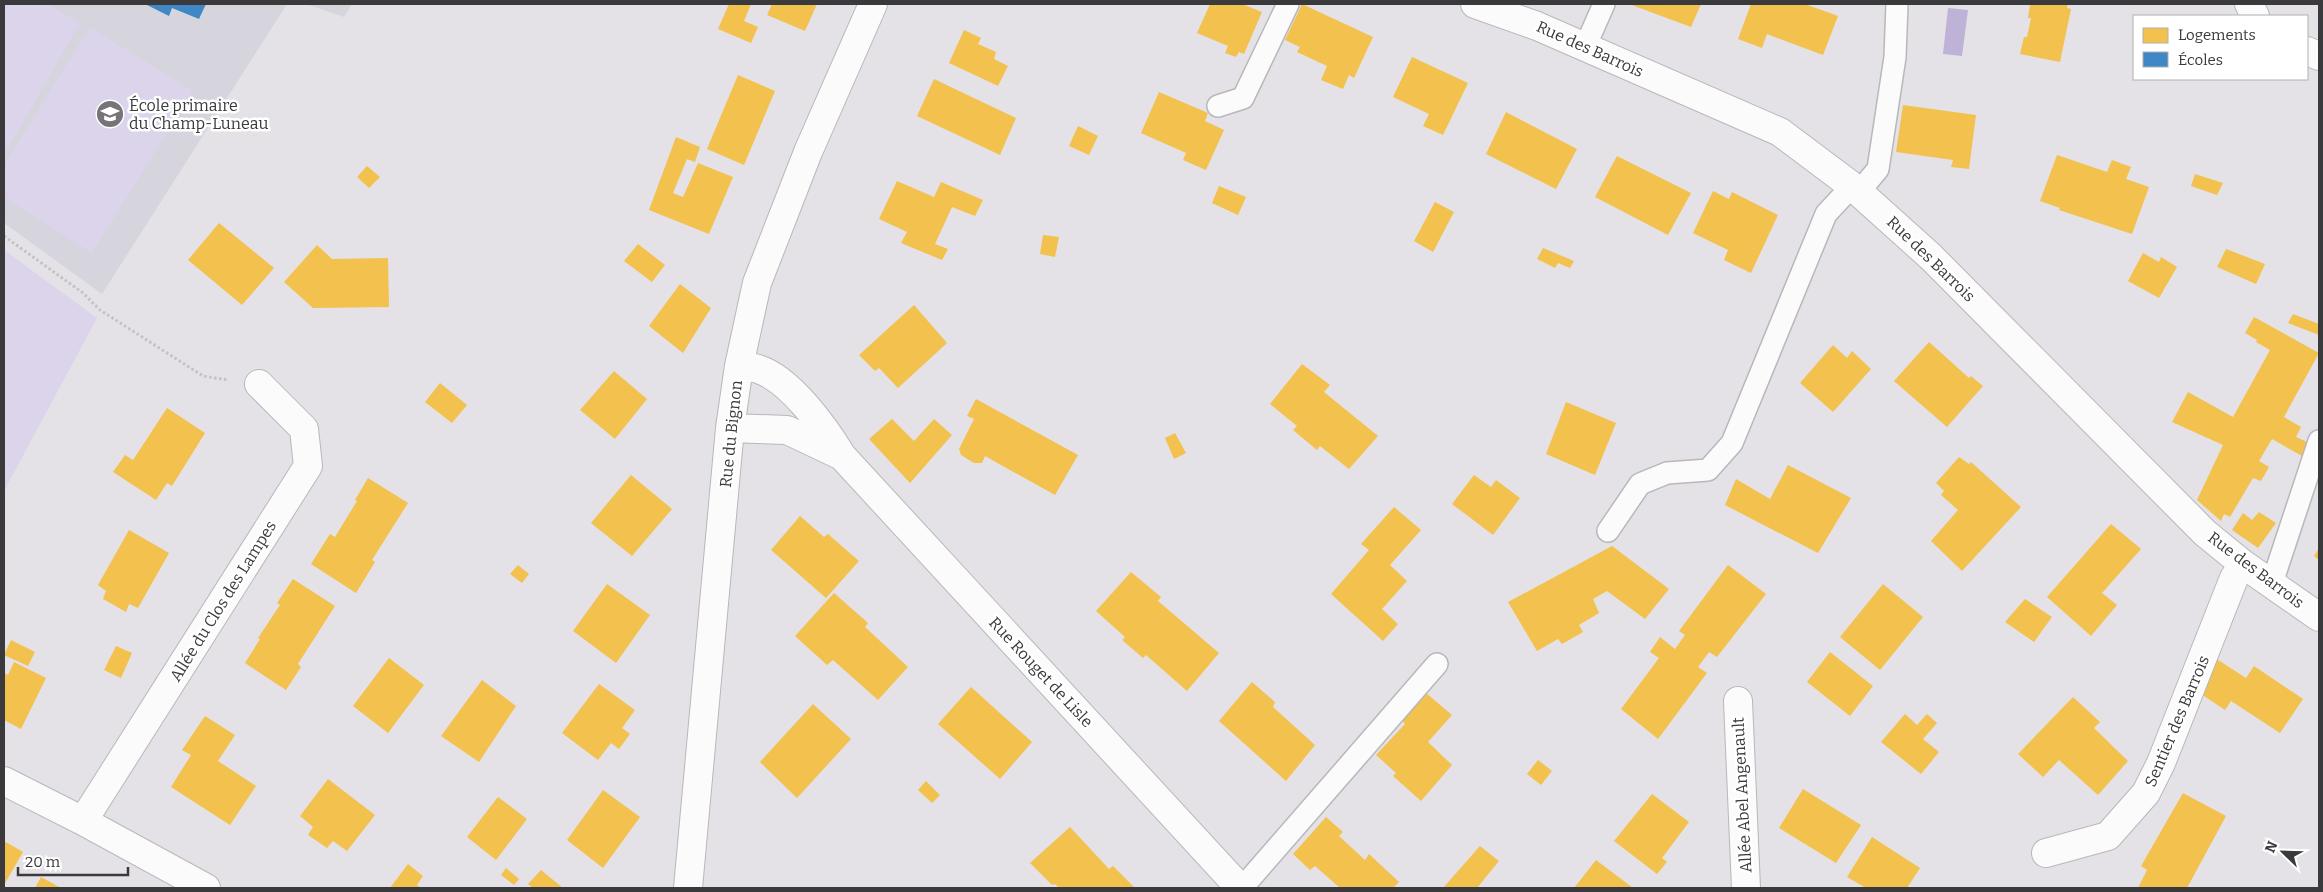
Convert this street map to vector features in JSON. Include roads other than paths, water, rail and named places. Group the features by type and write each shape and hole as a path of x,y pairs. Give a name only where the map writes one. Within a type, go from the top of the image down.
{"street":[{"name":"Rue du Bignon","path":"688,888 730,428 738,366 749,311 772,242 873,4"},
{"name":"Rue des Barrois","path":"1475,4 1542,15 1585,47 1780,132 1855,189 1931,257 2205,533 2243,564 2319,617"},
{"name":"Rue Rouget de Lisle","path":"738,366 758,369 776,378 823,425 842,456 1241,888"},
{"name":"Allée du Clos des Lampes","path":"83,821 308,466 304,429 259,384"},
{"name":"Rue Rouget de Lisle","path":"730,428 788,430 842,456"},
{"name":"Sentier des Barrois","path":"2046,853 2108,836 2146,793 2161,763 2234,578 2243,564"},
{"name":"Allée Abel Angenault","path":"1738,701 1746,888"},
{"path":"4,781 83,821 206,888"}],"lane":[{"path":"1218,106 1243,98 1288,4"},
{"path":"1585,47 1604,4"},
{"path":"1608,531 1640,484 1667,473 1708,470 1732,443 1826,214 1878,169 1896,57 1897,4"},
{"path":"2272,583 2319,441"},
{"path":"1241,888 1437,664"}],"place":[{"name":"École primaire du Champ-Luneau","path":"110,114"}]}
